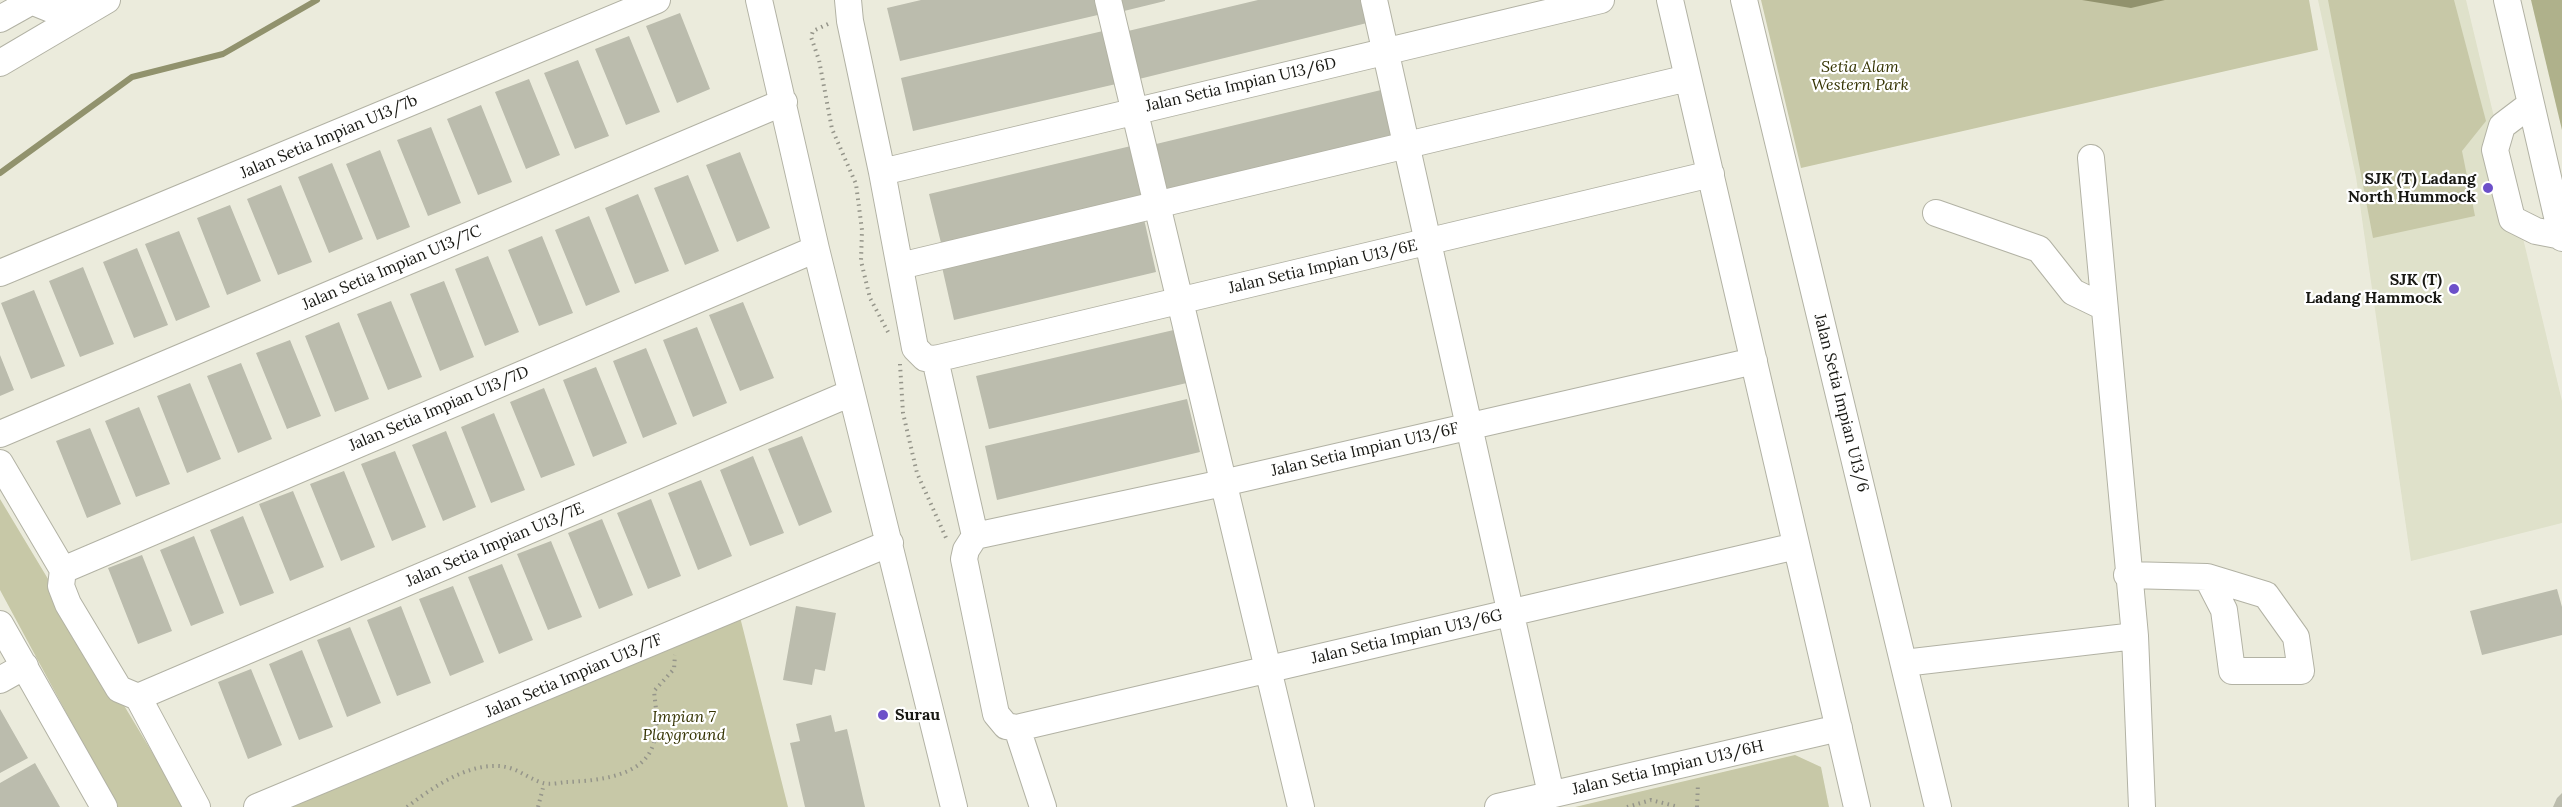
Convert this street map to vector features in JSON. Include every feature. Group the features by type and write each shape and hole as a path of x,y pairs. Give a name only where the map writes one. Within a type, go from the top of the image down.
{"street":[{"path":"0,17 27,0 58,12 85,0"},
{"path":"0,63 107,0"},
{"name":"Jalan Setia Impian U13/7b","path":"0,273 657,0"},
{"path":"759,0 816,249 954,807"},
{"path":"1108,0 1301,807"},
{"path":"1374,0 1551,794"},
{"name":"Jalan Setia Impian U13/6D","path":"882,172 1601,0"},
{"path":"1670,0 1857,807"},
{"name":"Jalan Setia Impian U13/6","path":"1744,0 1938,807"},
{"path":"2507,0 2562,237 2536,231 2512,219 2495,150 2502,126 2531,104"},
{"path":"849,11 915,348 925,358 935,359 975,536 966,550 964,559 973,614 996,714 1006,726 1017,728 1043,807"},
{"path":"900,266 1688,78"},
{"name":"Jalan Setia Impian U13/7C","path":"0,435 784,102"},
{"path":"2091,158 2127,574 2135,636 2142,807"},
{"name":"Jalan Setia Impian U13/6E","path":"935,359 1711,174"},
{"path":"1936,213 2039,249 2073,292 2104,307"},
{"name":"Jalan Setia Impian U13/7D","path":"63,570 816,249"},
{"name":"Jalan Setia Impian U13/6F","path":"975,536 1224,483 1754,360"},
{"name":"Jalan Setia Impian U13/7E","path":"138,698 851,393"},
{"path":"0,463 63,570 61,586 68,604 119,689 138,698 197,807"},
{"name":"Jalan Setia Impian U13/7F","path":"257,807 890,543"},
{"name":"Jalan Setia Impian U13/6G","path":"1017,728 1796,546"},
{"path":"2127,574 2207,577"},
{"path":"0,624 104,807"},
{"path":"1904,663 2135,636"},
{"path":"0,680 25,666"},
{"name":"Jalan Setia Impian U13/6H","path":"1498,807 1839,728"}],"path":[{"path":"849,11 824,24 813,32 811,37 819,60 832,129 856,184 862,230 861,261 870,298 891,337"},
{"path":"900,359 903,413 917,472 950,547"},
{"path":"407,807 428,791 469,770 497,766 520,770 544,784 600,780 634,767 651,752 657,731 654,691 674,669 677,642 674,634"},
{"path":"538,807 544,784"},
{"path":"1627,807 1651,800 1679,807"}],"shaded area":[{"path":"2082,0 2165,0 2131,8"},
{"name":"SJK (T) Ladang Hammock","path":"2318,0 2466,0 2562,401 2562,523 2411,561 2356,177"},
{"path":"2531,0 2562,0 2562,130"}],"green space":[{"name":"Setia Alam Western Park","path":"1761,0 2309,0 2318,50 1801,168"},
{"path":"2328,0 2454,0 2486,121 2462,151 2475,216 2373,238"},
{"path":"0,499 185,807 117,807 0,590"},
{"name":"Impian 7 Playground","path":"740,617 788,807 282,807"},
{"path":"1795,755 1821,767 1829,807 1575,807"}],"building":[{"path":"921,0 1099,0 1102,14 900,61 887,8"},
{"path":"1121,0 1165,0 1165,1 1124,11"},
{"path":"1258,0 1362,0 1367,23 1139,79 1128,31"},
{"path":"680,13 710,89 677,103 646,26"},
{"path":"1103,31 1116,84 913,131 901,78"},
{"path":"629,36 660,112 626,125 595,49"},
{"path":"578,60 609,136 575,149 544,73"},
{"path":"529,79 560,155 526,169 495,92"},
{"path":"1381,90 1392,137 1164,193 1152,145"},
{"path":"481,105 512,182 478,195 447,119"},
{"path":"431,127 461,203 428,216 397,140"},
{"path":"1131,146 1144,200 942,247 929,194"},
{"path":"380,150 410,227 377,240 346,164"},
{"path":"740,152 770,228 737,242 706,165"},
{"path":"332,163 363,239 329,253 298,177"},
{"path":"688,175 719,251 685,265 654,188"},
{"path":"281,185 312,262 278,275 247,199"},
{"path":"638,194 669,271 635,284 605,208"},
{"path":"230,205 261,281 227,295 197,218"},
{"path":"589,216 620,292 586,306 555,230"},
{"path":"1144,219 1156,272 954,320 942,267"},
{"path":"179,231 210,307 176,321 145,244"},
{"path":"542,236 573,313 539,326 508,250"},
{"path":"137,248 168,325 134,338 103,262"},
{"path":"488,256 519,332 485,346 455,269"},
{"path":"83,267 114,344 80,357 49,281"},
{"path":"444,281 474,357 440,371 410,294"},
{"path":"34,290 65,366 31,379 1,303"},
{"path":"391,301 422,377 388,390 357,314"},
{"path":"743,302 774,378 740,391 709,315"},
{"path":"339,322 369,399 335,412 305,336"},
{"path":"697,327 727,403 693,417 663,340"},
{"path":"1178,329 1191,382 989,429 976,376"},
{"path":"290,340 321,416 287,429 256,353"},
{"path":"646,348 677,424 643,438 613,361"},
{"path":"0,355 14,390 0,396"},
{"path":"241,363 272,439 238,453 207,376"},
{"path":"596,367 627,443 593,457 563,380"},
{"path":"190,383 221,459 187,473 157,396"},
{"path":"544,388 575,465 541,478 510,402"},
{"path":"1187,399 1200,452 997,500 985,446"},
{"path":"139,407 170,484 136,497 105,421"},
{"path":"494,413 525,490 491,503 461,427"},
{"path":"90,428 121,504 87,518 56,441"},
{"path":"446,431 476,507 443,521 412,445"},
{"path":"802,436 832,512 799,526 768,449"},
{"path":"395,451 426,527 392,541 361,464"},
{"path":"753,456 784,533 750,546 720,470"},
{"path":"344,471 375,547 341,561 310,484"},
{"path":"701,480 732,556 698,570 668,493"},
{"path":"293,491 324,567 290,581 259,504"},
{"path":"651,499 681,576 648,589 617,513"},
{"path":"243,516 274,593 240,606 210,530"},
{"path":"602,519 633,595 599,609 568,533"},
{"path":"194,536 224,613 191,626 160,550"},
{"path":"551,541 582,617 548,630 517,554"},
{"path":"142,555 172,631 138,644 108,568"},
{"path":"502,564 533,640 499,654 468,577"},
{"path":"453,586 484,662 450,676 419,599"},
{"path":"2557,589 2562,607 2562,635 2482,655 2470,611"},
{"path":"401,606 431,683 397,696 367,620"},
{"path":"796,606 836,613 825,671 815,669 812,685 783,680"},
{"path":"350,627 381,703 347,717 317,640"},
{"path":"302,650 333,727 299,740 269,664"},
{"path":"251,669 282,745 248,759 218,682"},
{"path":"0,709 28,758 0,773"},
{"path":"831,715 835,732 847,729 865,807 805,807 790,743 800,741 796,724"},
{"path":"35,763 60,807 0,807 0,783"},
{"path":"2562,793 2562,807 2553,807 2557,798"}],"waterway":[{"path":"0,173 132,77 223,54 317,0"}],"place":[{"name":"SJK (T) Ladang North Hummock","path":"2488,188"},
{"name":"SJK (T) Ladang Hammock","path":"2454,289"},
{"name":"Surau","path":"883,715"}]}
